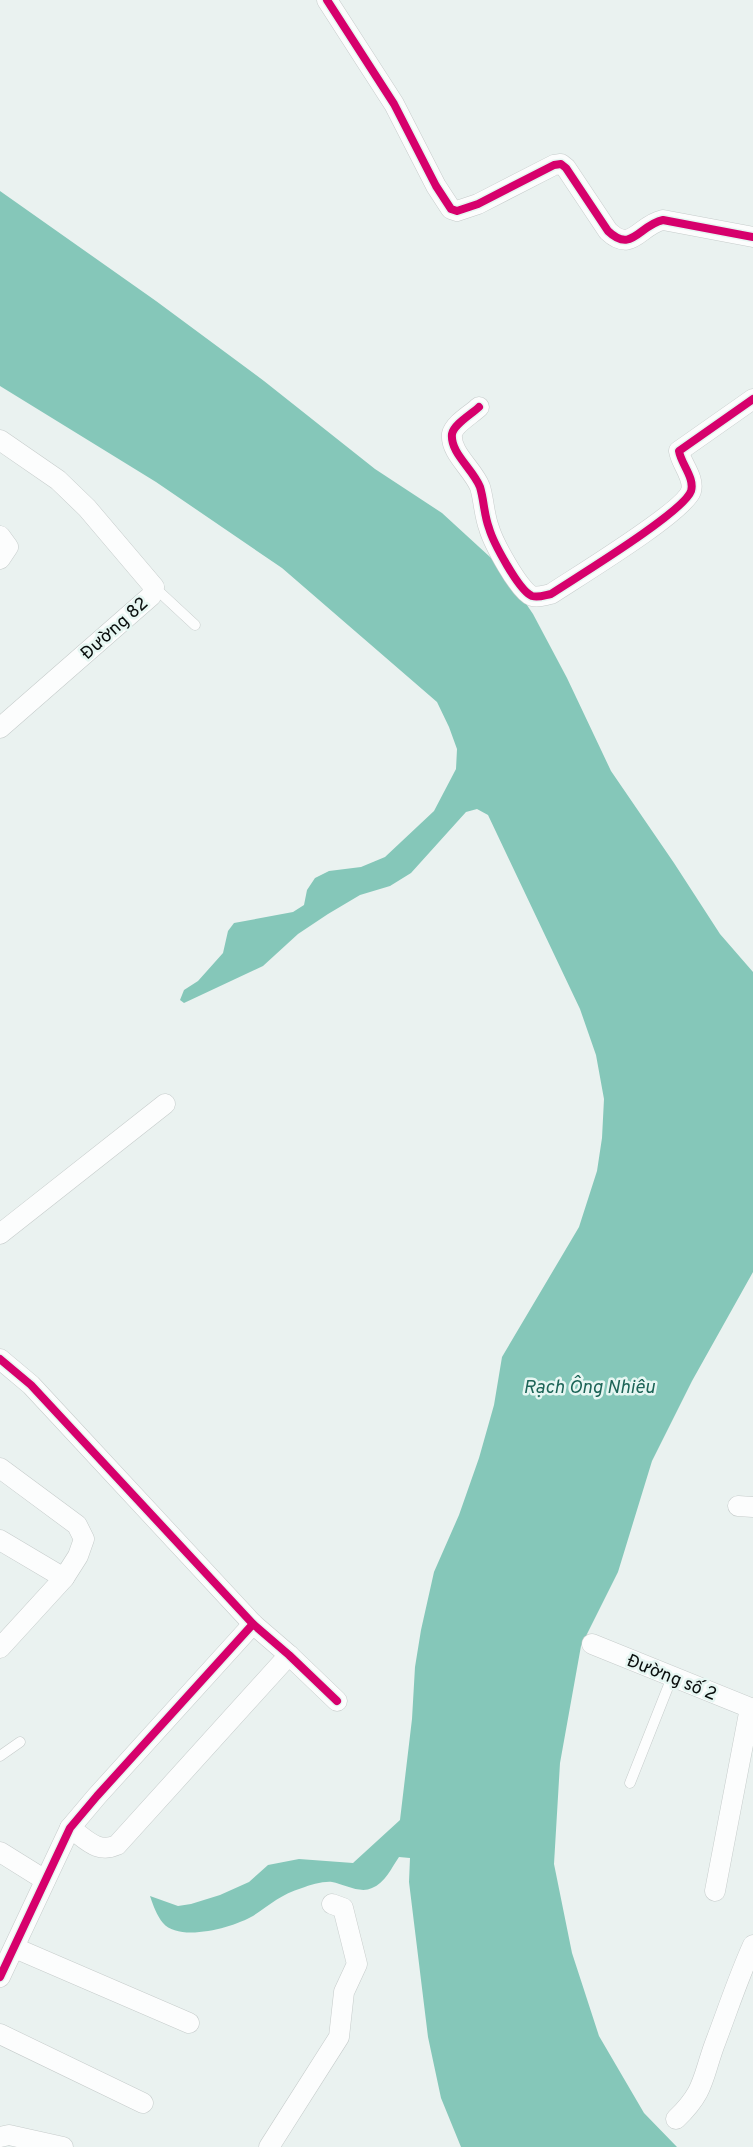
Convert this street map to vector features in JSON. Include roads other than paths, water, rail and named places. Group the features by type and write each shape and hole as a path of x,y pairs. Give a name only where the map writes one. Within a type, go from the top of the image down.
{"street":[{"path":"327,0 394,104 436,186 451,209 457,212 478,204 554,164 561,164 566,168 608,231 616,239 622,241 629,240 656,222 663,220 753,237"},
{"path":"479,407 454,429 452,435 454,450 469,468 480,487 489,529 494,540 522,588 531,595 539,597 551,594 671,514 692,490 692,482 679,451 753,399"},
{"name":"Đường 82","path":"0,440 58,480 87,508 154,587 152,596 0,728"},
{"path":"0,536 8,547 0,559"},
{"path":"0,1234 165,1104"},
{"path":"0,1359 32,1386 254,1624 337,1701"},
{"path":"0,1468 77,1525 84,1540 78,1556 64,1578 0,1648"},
{"path":"0,1540 64,1578"},
{"path":"0,1977 70,1828 96,1796 254,1624"},
{"name":"Đường số 2","path":"592,1644 751,1708"},
{"path":"70,1828 100,1849 108,1849 117,1845 289,1655"},
{"path":"715,1891 751,1708"},
{"path":"0,1852 45,1880"},
{"path":"269,2147 339,2037 342,1996 357,1964 343,1908 332,1904"},
{"path":"676,2119 689,2107 700,2091 712,2051 753,1945"},
{"path":"15,1948 189,2023"},
{"path":"0,2034 143,2103"},
{"path":"0,2138 9,2136 63,2147"}],"lane":[{"path":"154,587 195,625"},
{"path":"630,1783 672,1677"},
{"path":"0,1756 20,1742"}],"water":[{"name":"Rạch Ông Nhiêu","path":"0,191 156,301 264,381 375,469 442,513 502,568 533,614 567,678 611,771 720,934 753,972 753,1272 692,1381 652,1461 618,1572 581,1646 560,1763 554,1864 572,1953 599,2036 644,2113 677,2147 461,2147 441,2098 428,2037 409,1882 410,1858 399,1857 384,1879 377,1886 367,1890 332,1882 313,1885 288,1893 253,1916 233,1925 207,1931 182,1932 171,1929 161,1920 151,1899 150,1896 178,1906 191,1904 220,1895 249,1882 268,1865 299,1859 353,1863 400,1820 412,1719 415,1667 434,1572 459,1515 479,1458 494,1405 502,1357 579,1227 597,1171 602,1138 604,1099 596,1055 580,1009 488,815 477,809 466,812 411,873 390,886 360,895 328,914 298,934 263,966 184,1003 180,1000 184,990 198,981 223,953 228,931 234,923 293,912 304,905 307,890 315,878 329,871 361,867 385,857 434,811 456,769 457,749 437,702 282,568 156,482 0,386"}]}
